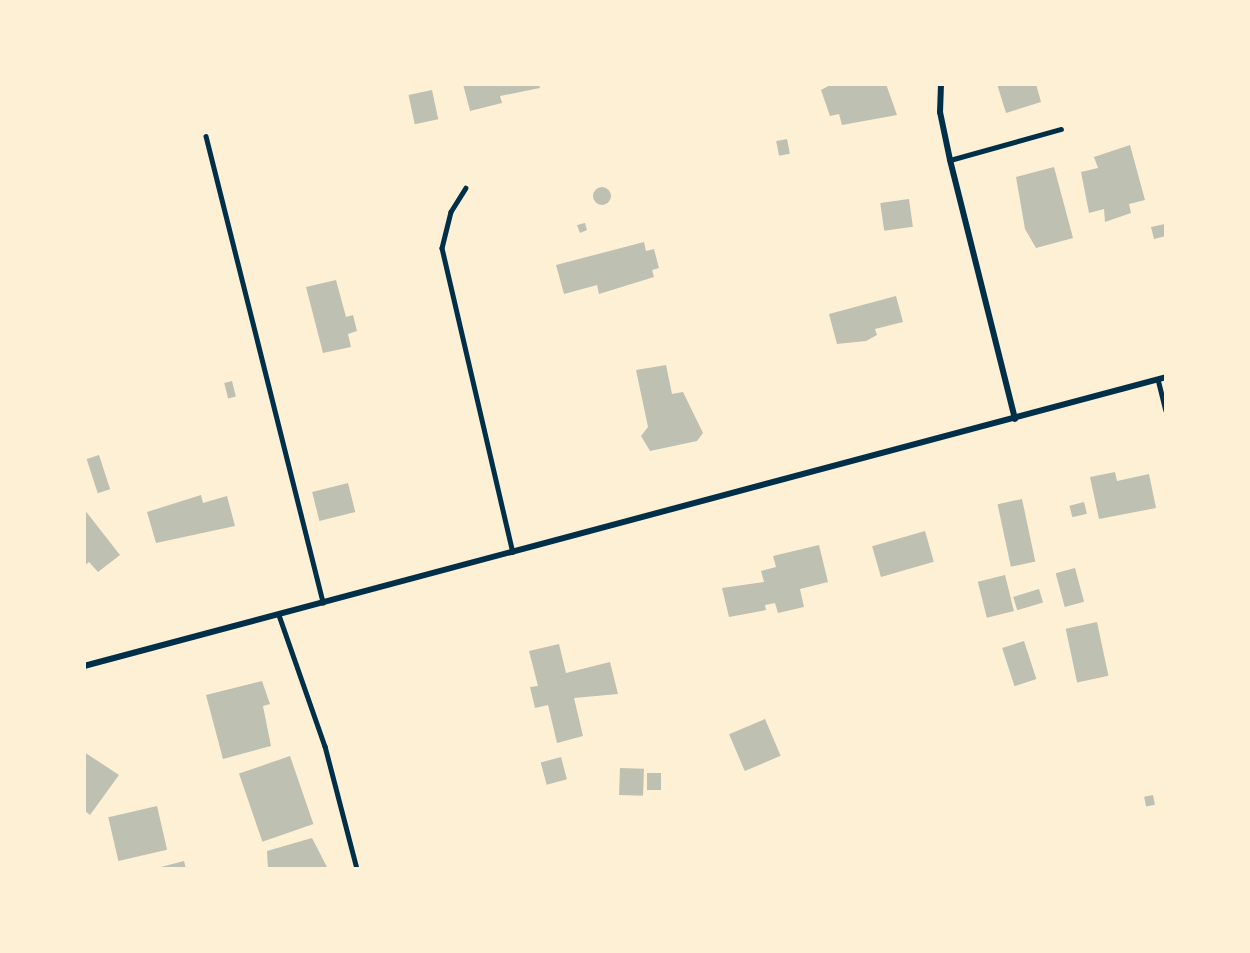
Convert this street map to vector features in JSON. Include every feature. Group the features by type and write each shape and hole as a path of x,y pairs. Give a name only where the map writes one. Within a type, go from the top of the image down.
{"street":[{"path":"941,84 940,112 950,160 1015,419"},
{"path":"84,666 1166,377"}],"lane":[{"path":"950,160 1061,129"},
{"path":"206,136 323,603"},
{"path":"466,188 451,212 442,248 513,552"},
{"path":"1158,379 1166,411"},
{"path":"279,615 325,746 357,869"}],"building":[{"path":"463,84 539,84 540,88 500,96 502,103 470,111"},
{"path":"832,84 886,84 897,115 842,125 839,114 830,116 821,90"},
{"path":"997,84 1036,84 1041,102 1006,113"},
{"path":"432,90 438,119 415,124 409,95"},
{"path":"787,139 790,154 779,156 776,141"},
{"path":"1130,145 1145,200 1129,204 1131,213 1105,222 1104,209 1089,213 1081,172 1098,168 1094,157"},
{"path":"1054,167 1073,238 1036,248 1025,229 1016,177"},
{"path":"602,187 608,190 611,196 608,202 602,205 596,202 593,196 596,190"},
{"path":"909,199 913,227 884,231 880,203"},
{"path":"585,223 587,230 580,233 577,225"},
{"path":"1165,224 1166,236 1154,239 1151,227"},
{"path":"644,242 646,251 654,249 659,268 652,270 654,277 599,294 597,285 564,294 556,265"},
{"path":"336,280 346,317 353,315 357,331 348,334 351,347 323,353 306,287"},
{"path":"896,296 903,322 875,329 877,335 866,341 837,344 829,314"},
{"path":"666,365 672,394 683,392 703,433 697,441 650,451 641,436 648,427 636,370"},
{"path":"232,381 236,397 228,398 224,383"},
{"path":"99,455 110,489 98,493 87,459"},
{"path":"1115,472 1117,481 1149,474 1156,508 1099,519 1090,477"},
{"path":"348,483 355,512 319,521 312,492"},
{"path":"201,495 203,503 227,496 235,526 156,543 147,512"},
{"path":"1022,499 1035,562 1011,567 998,504"},
{"path":"1084,502 1087,514 1072,517 1069,506"},
{"path":"84,509 120,555 98,572 89,562 84,566"},
{"path":"925,531 934,562 881,577 872,546"},
{"path":"819,545 828,582 800,589 804,607 778,613 775,603 765,605 766,610 729,617 722,588 764,582 761,571 776,567 773,556"},
{"path":"1075,568 1084,602 1065,607 1056,573"},
{"path":"1005,575 1014,611 987,618 978,582"},
{"path":"1039,589 1043,602 1017,610 1013,597"},
{"path":"1097,622 1108,676 1077,682 1066,629"},
{"path":"1024,641 1036,679 1014,686 1002,648"},
{"path":"559,644 566,673 610,662 618,694 574,698 583,736 557,743 548,705 535,708 530,687 538,686 529,651"},
{"path":"262,681 270,704 263,706 271,746 223,759 206,695"},
{"path":"765,719 781,756 745,771 729,734"},
{"path":"84,752 119,775 90,815 84,810"},
{"path":"290,756 313,824 262,842 239,774"},
{"path":"561,757 567,779 547,785 541,762"},
{"path":"620,768 644,769 643,796 619,795"},
{"path":"647,773 661,773 661,790 647,790"},
{"path":"1153,795 1155,805 1146,807 1144,797"},
{"path":"157,806 167,850 118,861 108,817"},
{"path":"312,838 328,869 268,869 267,851"},
{"path":"184,861 186,869 157,869 157,868"}]}
